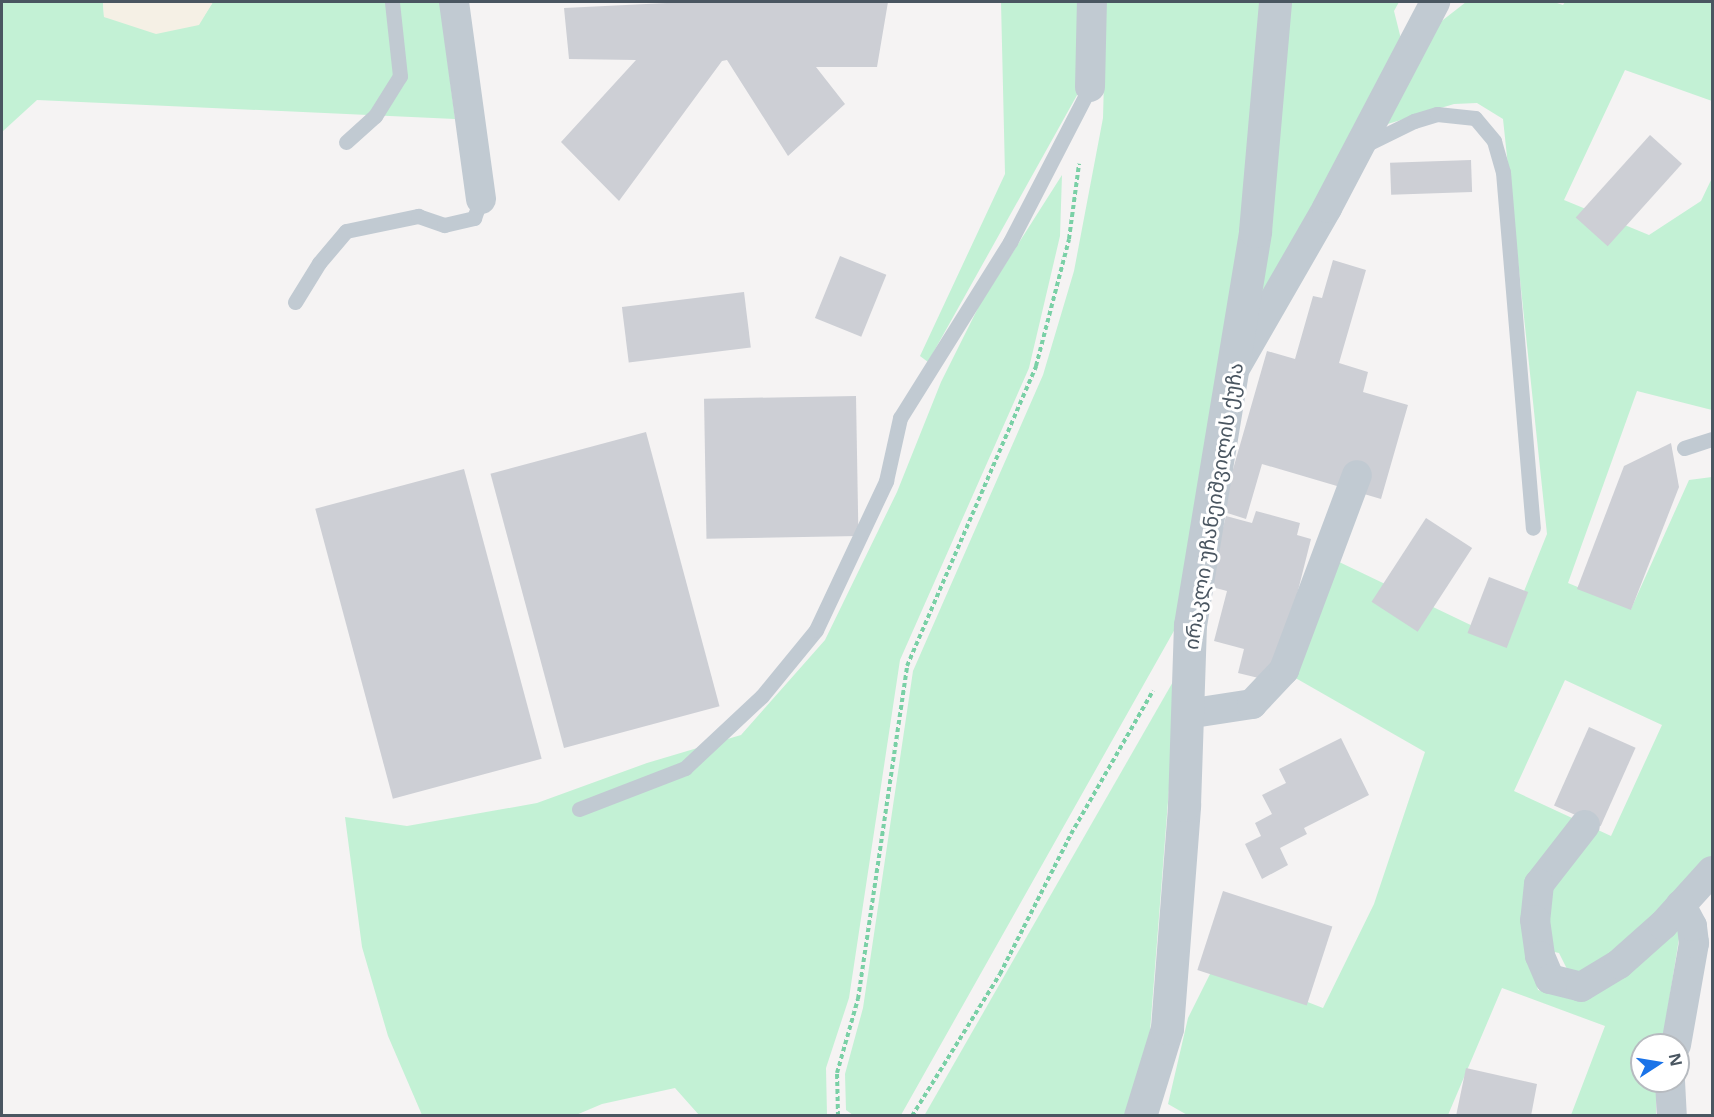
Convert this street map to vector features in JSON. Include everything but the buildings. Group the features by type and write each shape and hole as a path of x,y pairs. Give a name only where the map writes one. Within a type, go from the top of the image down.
{"street":[{"path":"454,2 481,199"},
{"path":"1090,87 1092,2"},
{"name":"ირაკლი უჩანეიშვილის ქუჩა","path":"1140,1116 1167,1028 1187,714 1190,625 1255,231 1275,2"},
{"path":"1233,372 1358,148 1435,2"},
{"path":"1187,714 1252,704 1284,670 1357,475"},
{"path":"1585,825 1539,884 1535,920 1540,956 1550,979 1581,987 1619,964 1682,905 1713,872"},
{"path":"1678,1033 1694,943 1692,926 1682,905"},
{"path":"1671,1093 1672,1116"}],"lane":[{"path":"346,142 375,116 399,76 392,2"},
{"path":"579,809 685,768 762,696 816,630 886,481 900,418 1010,242 1090,87"},
{"path":"1358,148 1414,121 1437,114 1475,118 1494,141 1503,172 1533,528"},
{"path":"295,302 319,263 346,231 418,216 444,225 474,218 481,199"},
{"path":"1684,448 1713,439"}],"path":[{"path":"838,1116 837,1073 858,999 907,666 1036,366 1069,239 1080,157"},
{"path":"912,1116 1000,974 1071,834 1145,705"}],"green space":[{"path":"2,2 103,2 104,17 198,25 213,2 440,2 455,119 37,100 2,132"},
{"path":"1001,2 1080,2 1081,88 928,362 920,356 1005,174"},
{"path":"1106,2 1260,2 1243,240 1175,629 901,1115 853,1115 846,1110 845,1074 863,1008 913,671 1043,375 1074,271 1103,118"},
{"path":"1288,2 1399,2 1394,11 1402,43 1254,320"},
{"path":"1466,2 1554,2 1563,5 1565,2 1712,2 1712,101 1625,70 1564,200 1649,235 1701,201 1712,178 1712,410 1637,391 1568,583 1631,609 1689,480 1712,477 1712,858 1593,972 1569,973 1559,953 1527,946 1538,990 1576,998 1681,926 1664,1033 1630,1033 1630,1093 1656,1093 1656,1115 1571,1115 1605,1026 1502,988 1448,1115 1189,1116 1168,1104 1188,1018 1214,966 1323,1008 1374,904 1425,752 1292,676 1335,560 1504,641 1547,534 1503,119 1477,103 1454,104 1381,126 1434,27","holes":["1565,680 1662,725 1611,836 1514,791"]},
{"path":"1062,175 1060,236 1029,368 900,660 849,998 826,1068 827,1115 699,1115 675,1088 602,1104 576,1115 422,1115 388,1036 362,947 345,817 407,826 537,803 647,763 741,735 825,640 897,492 941,382 980,304"},
{"path":"1178,673 1148,1057 1127,1115 924,1116"}],"sand":[{"path":"103,2 213,2 199,25 156,34 104,17"}]}
